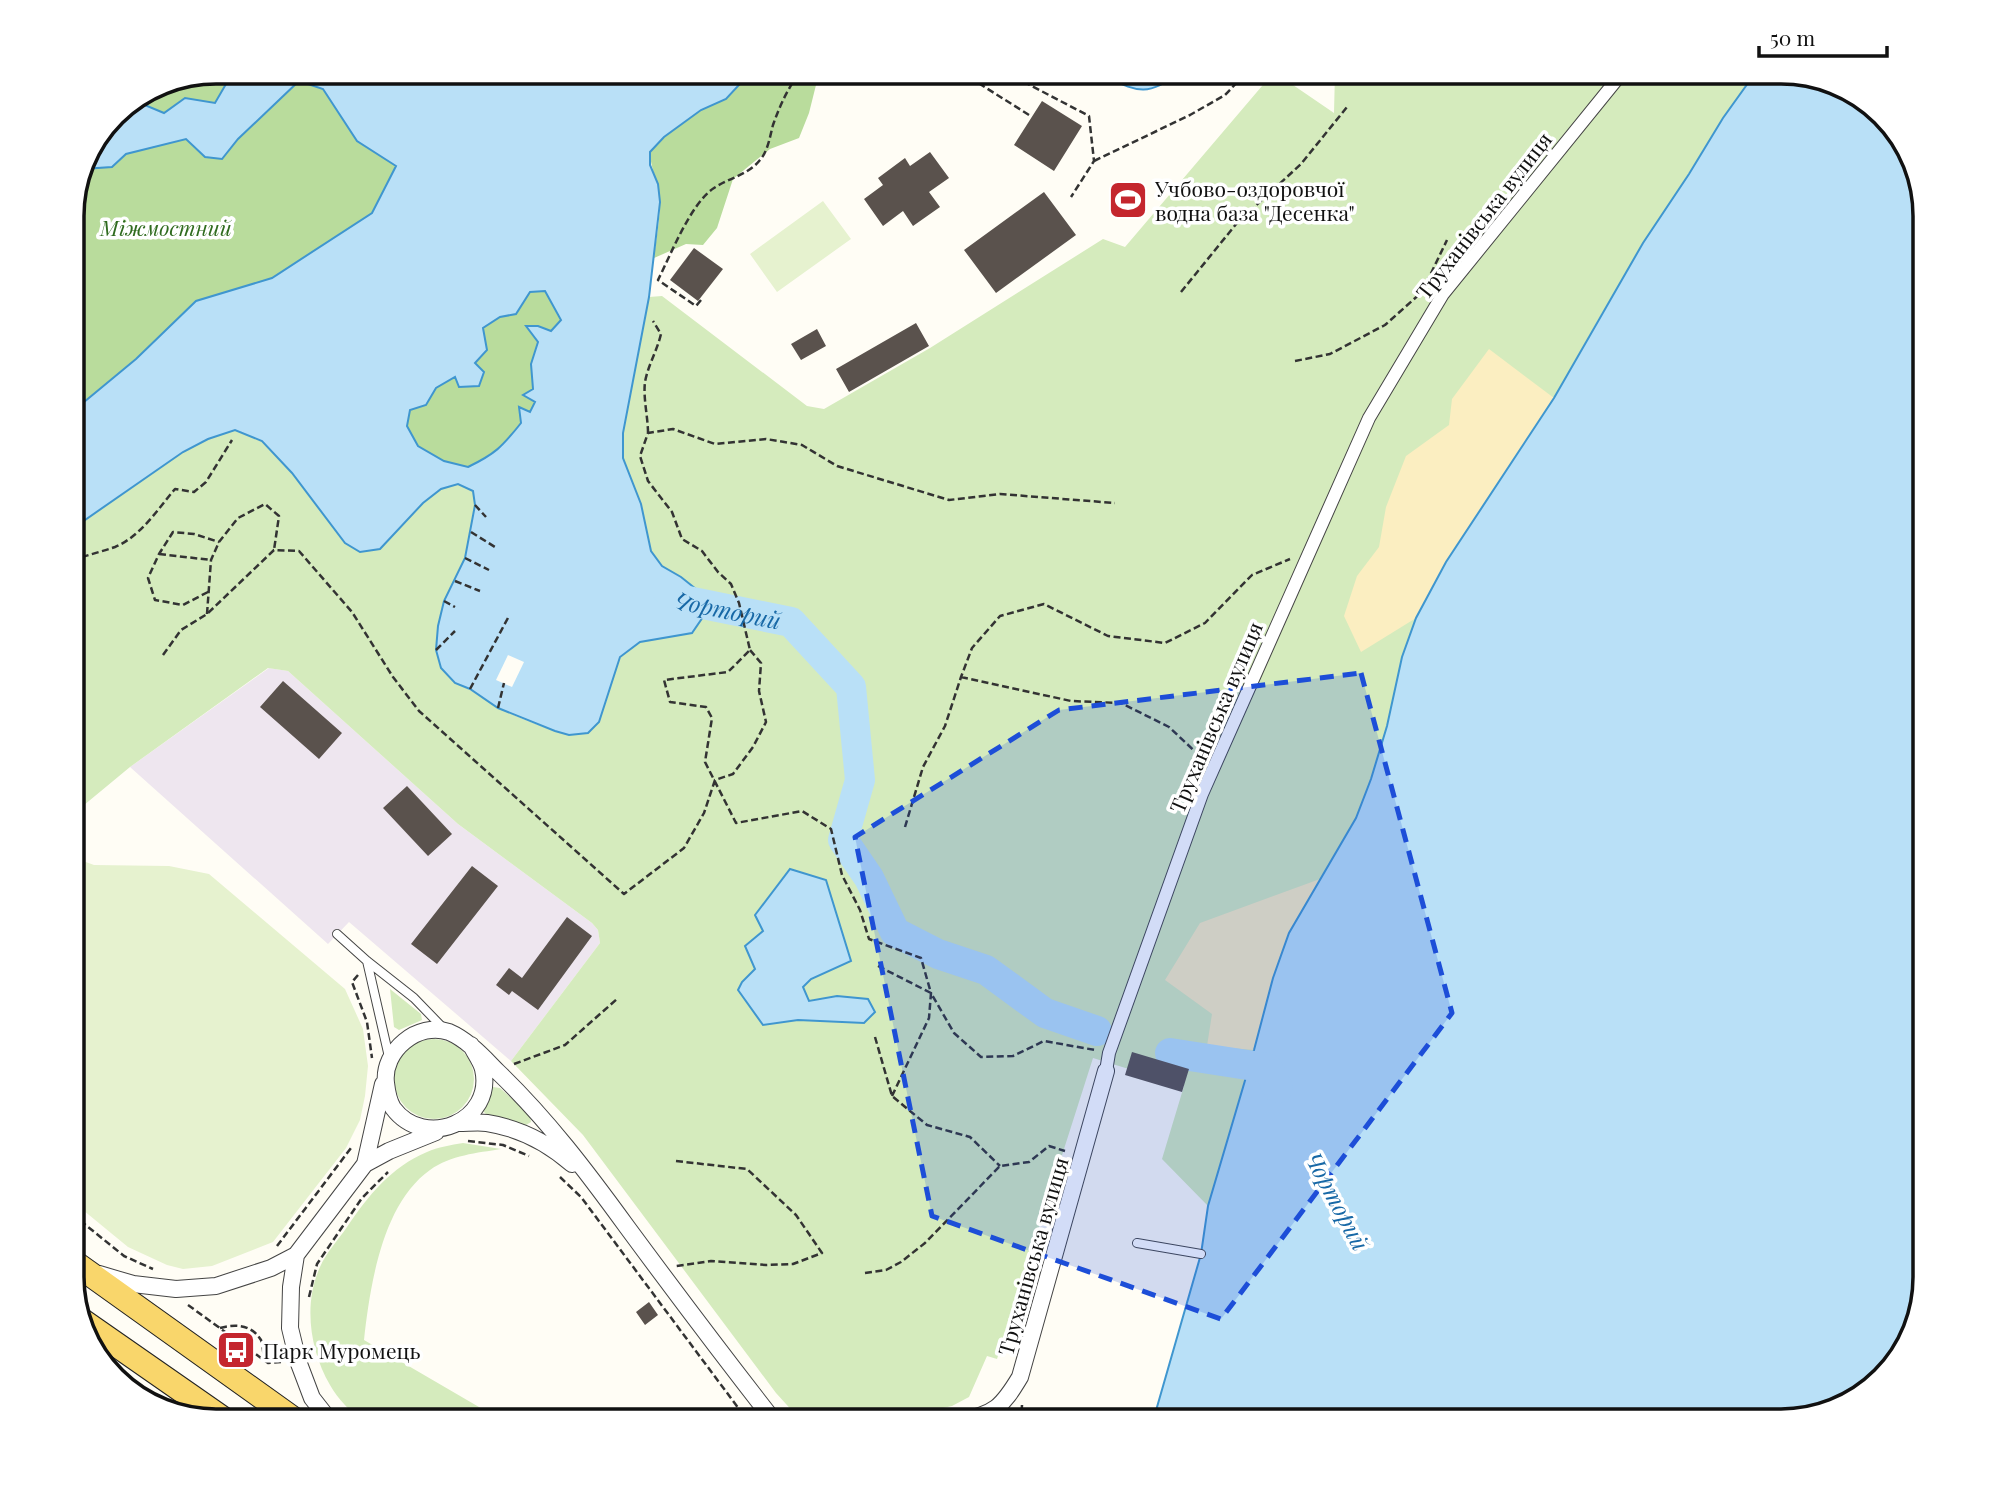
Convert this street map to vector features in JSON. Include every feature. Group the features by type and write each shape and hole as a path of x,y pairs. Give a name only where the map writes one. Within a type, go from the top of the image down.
{"main road":[{"path":"84,1271 279,1409"},
{"path":"96,1330 208,1409"}],"street":[{"name":"Труханівська вулиця","path":"994,1409 1007,1398 1020,1377 1109,1053 1202,794 1369,418 1443,294 1613,84"},
{"path":"365,1164 387,1067 403,1041 424,1031 447,1032 471,1045 522,1095 563,1141 774,1409"},
{"path":"84,1268 133,1284 176,1289 186,1296 271,1268 296,1255 365,1164 389,1151 452,1126 477,1106 484,1090 483,1068 471,1045"},
{"path":"387,1067 387,1097 394,1109 411,1124 423,1128 486,1123 527,1134 559,1153 596,1185"},
{"path":"296,1255 290,1328 298,1362 312,1398 327,1409"}],"lane":[{"path":"337,934 414,998 447,1032"},
{"path":"367,961 387,1067"},
{"path":"1137,1243 1201,1254"}],"path":[{"path":"701,300 696,306 658,280 698,202 714,188 740,176 765,153 780,104 791,84"},
{"path":"980,84 1029,115"},
{"path":"1028,84 1088,116 1094,161"},
{"path":"1071,197 1094,161 1190,116 1225,95 1236,84"},
{"path":"1181,292 1237,223 1301,164 1347,107"},
{"path":"1295,361 1330,354 1385,325 1422,292 1447,240"},
{"path":"653,321 661,334 648,367 645,386 648,433 640,456 648,481 672,512 682,539 702,551 731,584 739,603 750,650 761,663 759,691 766,722 753,747 733,774 715,780"},
{"path":"648,433 673,429 715,444 766,439 802,445 837,466 949,500 1000,494 1115,503"},
{"path":"84,556 115,547 143,529 175,489 194,492 206,482 232,440"},
{"path":"163,655 181,630 207,614 274,550 279,516 265,504 238,518 219,542 211,560 207,614"},
{"path":"475,505 486,517"},
{"path":"471,531 495,547"},
{"path":"208,592 183,605 155,600 148,578 173,532 194,534 219,542"},
{"path":"274,550 299,551 352,612 393,677 419,711 624,894 684,848 704,813 715,780"},
{"path":"905,827 923,767 946,726 972,648 1000,616 1044,604 1108,636 1165,643 1205,623 1252,575 1309,551"},
{"path":"159,554 211,560"},
{"path":"466,558 489,570"},
{"path":"455,581 480,592"},
{"path":"444,601 455,607"},
{"path":"470,689 509,616"},
{"path":"436,650 455,631"},
{"path":"750,650 728,672 664,680 670,702 706,707 712,718 705,762 736,823 802,811 831,829 842,874 860,910 869,939 921,958 931,993 954,1033 981,1057 1013,1056 1044,1041 1109,1053"},
{"path":"961,677 1072,701 1121,702 1169,727 1214,768"},
{"path":"498,708 505,683"},
{"path":"367,961 352,982 367,1022 373,1063"},
{"path":"878,966 931,993"},
{"path":"892,1096 929,1018 931,993"},
{"path":"511,1066 565,1045 617,999"},
{"path":"875,1037 892,1096 927,1125 970,1138 1000,1166"},
{"path":"276,1246 350,1150 356,1138"},
{"path":"463,1140 503,1145 534,1158"},
{"path":"865,1273 886,1270 925,1243 1000,1166 1029,1162 1049,1146 1081,1159"},
{"path":"676,1161 747,1169 796,1215 822,1253 793,1264 711,1261 676,1266"},
{"path":"308,1304 317,1264 362,1198 393,1167"},
{"path":"554,1171 582,1197 739,1409"},
{"path":"84,1224 124,1256 161,1272 220,1328 268,1363 298,1362"},
{"path":"220,1328 235,1324 248,1328 261,1341 264,1358"}],"highlighted area":[{"path":"1361,673 1452,1013 1221,1319 932,1216 855,837 1059,710"}],"shaded area":[{"path":"269,668 288,671 458,824 598,930 600,943 511,1061 349,922 328,944 130,767"}],"green space":[{"path":"226,84 215,103 185,98 164,113 145,105 174,91 199,85"},
{"name":"Міжмостний","path":"296,84 308,84 323,89 357,141 397,165 372,213 272,278 196,301 136,359 84,402 84,208 93,168 112,167 126,154 186,139 205,157 222,159 238,139"},
{"path":"740,84 816,84 799,138 770,149 733,179 717,228 703,245 686,244 654,258 660,201 650,152 664,137 701,110 726,99"},
{"path":"1264,84 1292,84 1334,113 1335,84 1747,84 1723,118 1599,318 1554,398 1492,492 1416,618 1402,658 1387,726 1356,818 1320,879 1273,978 1208,1206 1162,1159 1184,1086 1093,1058 997,1359 987,1356 969,1397 952,1406 938,1409 791,1409 583,1135 511,1061 600,943 598,930 592,923 458,824 288,671 268,668 130,767 84,805 84,521 183,452 208,439 235,430 262,441 292,473 345,543 380,549 423,503 441,489 458,484 473,491 475,505 461,569 455,683 515,715 569,735 606,702 620,657 640,642 665,637 701,593 662,566 651,551 641,504 623,458 623,433 649,297 662,296 807,406 824,409 930,348 1103,239 1125,247"},
{"path":"823,201 851,239 777,292 750,254"},
{"path":"545,290 561,320 551,331 538,326 538,341 531,364 535,402 530,412 519,407 521,423 503,444 485,458 467,467 444,461 418,446 406,426 410,410 426,405 436,388 455,376 459,387 474,363 487,350 483,328 500,317 516,314 530,292"},
{"path":"84,861 94,865 169,866 209,874 345,989 363,1029 368,1066 360,1120 346,1148 273,1242 212,1266 183,1269 167,1265 128,1247 84,1211"},
{"path":"390,989 421,1014 422,1020 399,1030 394,1027"},
{"path":"434,1039 449,1042 462,1051 471,1064 474,1079 471,1094 462,1107 449,1116 434,1119 419,1116 406,1107 397,1094 394,1079 397,1064 406,1051 419,1042"},
{"path":"493,1087 500,1088 530,1115 531,1122 526,1125 488,1116 483,1111"},
{"path":"463,1143 501,1149 464,1155 438,1165 414,1185 400,1203 381,1247 370,1295 364,1340 482,1409 349,1409 333,1390 318,1357 310,1312 315,1281 329,1252 363,1204 381,1184 414,1158 436,1149"}],"sand":[{"path":"1489,349 1554,398 1446,562 1416,618 1361,652 1344,616 1357,576 1379,547 1386,507 1406,456 1449,425 1452,399"},
{"path":"1320,879 1289,933 1273,978 1254,1050 1207,1046 1212,1014 1165,980 1200,923"}],"water":[{"path":"226,84 296,84 238,139 222,159 205,157 186,139 126,154 112,167 93,168 111,136 143,106 164,113 185,98 215,103"},
{"path":"308,84 740,84 726,99 701,110 664,137 650,152 650,165 658,184 660,202 649,297 623,433 623,458 641,504 651,551 662,566 701,593 705,614 692,633 640,642 620,657 599,722 588,733 569,735 498,708 470,689 455,683 441,668 436,650 438,626 444,601 465,558 475,505 473,491 458,484 441,489 423,503 380,549 360,552 345,543 292,473 262,441 235,430 208,439 183,452 84,521 84,402 136,359 196,301 272,278 372,213 396,166 357,141 323,89","holes":["545,291 561,320 551,331 538,326 526,326 538,342 531,364 533,389 523,395 535,402 530,412 519,407 521,423 498,449 468,467 444,461 418,446 407,426 410,410 426,405 436,388 455,377 459,387 479,386 484,372 475,363 487,350 483,328 500,317 516,314 530,292"]},
{"path":"1122,84 1162,84 1147,89"},
{"path":"1747,84 1798,85 1823,91 1854,106 1880,129 1899,158 1912,199 1913,1285 1906,1319 1899,1335 1880,1364 1854,1387 1831,1399 1798,1408 1156,1409 1201,1254 1208,1206 1273,978 1289,933 1356,818 1387,726 1402,657 1416,618 1446,562 1554,398 1643,243"},
{"path":"790,869 826,880 851,961 811,979 803,987 809,1001 837,996 868,999 875,1012 864,1023 798,1020 763,1025 738,990 755,969 745,946 763,931 755,915"}],"pier":[{"path":"508,655 524,662 512,687 496,680"}],"building":[{"path":"1042,101 1082,126 1054,171 1014,145"},
{"path":"930,152 949,178 929,192 940,207 913,226 903,211 883,226 864,199 883,185 878,178 905,158 910,166"},
{"path":"1128,184 1144,194 1131,215 1115,206"},
{"path":"1044,192 1076,235 996,293 964,250"},
{"path":"694,248 723,269 698,301 670,280"},
{"path":"916,323 929,346 849,392 836,369"},
{"path":"817,329 826,346 801,360 791,344"},
{"path":"283,681 342,733 319,759 260,707"},
{"path":"407,786 452,834 428,856 383,808"},
{"path":"472,866 498,886 437,964 411,944"},
{"path":"567,917 592,936 538,1010 512,991 509,995 496,985 509,968 522,978"},
{"path":"1132,1052 1189,1069 1182,1092 1125,1075"},
{"path":"649,1302 658,1315 645,1325 636,1312"}],"waterway":[{"name":"Чорторий","path":"667,590 683,600 791,622 851,687 860,780 843,840 869,878 895,932 938,954 986,970 1045,1013 1097,1031"},
{"name":"Чорторий","path":"1170,1053 1267,1068 1278,1088"}],"place":[{"name":"Учбово-оздоровчої водна база \"Десенка\"","path":"1128,200"},
{"name":"Парк Муромець","path":"236,1350"}]}
